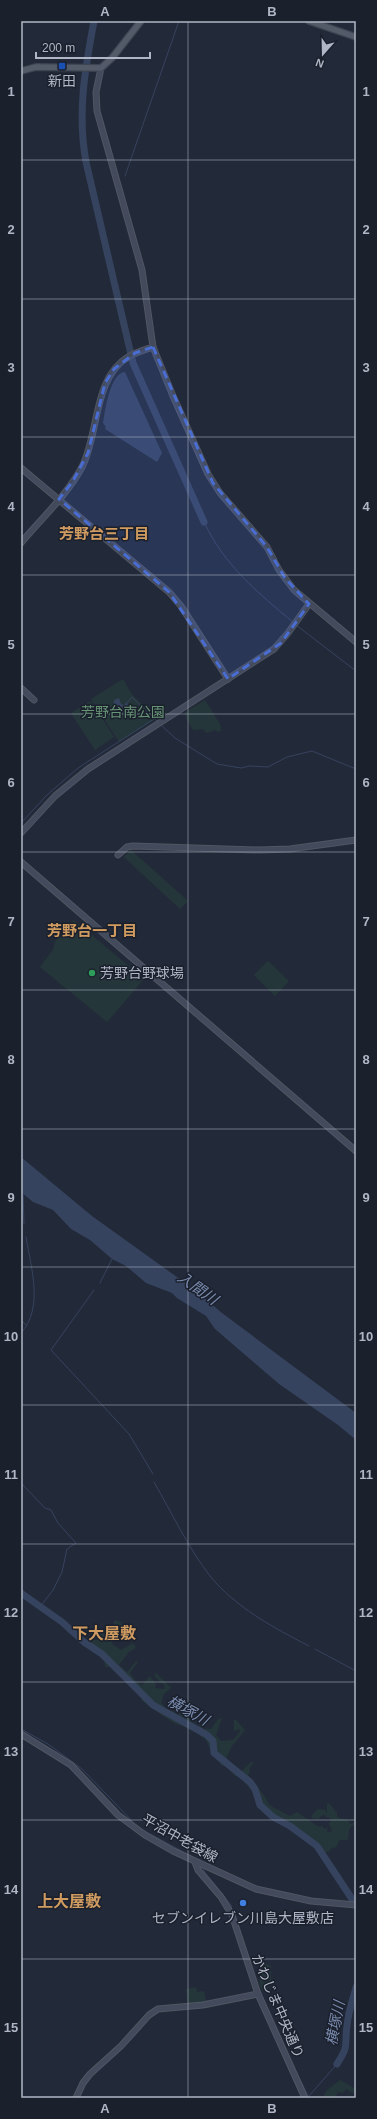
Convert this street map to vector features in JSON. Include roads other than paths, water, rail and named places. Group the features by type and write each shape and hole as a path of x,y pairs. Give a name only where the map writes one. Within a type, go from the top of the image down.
{"main road":[{"path":"21,71 36,67 101,68 112,58 141,21"},
{"path":"309,21 356,37"}],"street":[{"path":"101,68 96,92 97,111 142,270 153,347 176,403 213,483 267,547 288,582 309,604 356,642"},
{"path":"21,544 76,477 88,453 105,382 114,369 128,357 153,347"},
{"path":"21,468 170,592 181,606 228,679"},
{"path":"21,833 55,796 88,769 277,647 309,604"},
{"path":"21,688 34,700"},
{"path":"118,855 127,847 133,846 256,850 290,849 356,840"},
{"path":"21,862 356,1151"},
{"name":"平沼中老袋線","path":"21,1734 71,1765 131,1826 152,1840 194,1862 256,1889 311,1901 356,1905"},
{"name":"かわじま中央通り","path":"194,1862 198,1870 229,1909 258,1994 306,2098"},
{"path":"76,2098 83,2083 90,2074 121,2046 149,2015 158,2009 202,2005 258,1994"}],"water":[{"path":"125,372 162,453 157,462 105,429 106,427 103,423 109,393 116,379 120,374"},
{"path":"119,698 121,704 124,705 127,702 129,710 125,713 116,712 113,707 114,700"},
{"path":"21,1157 92,1216 195,1290 222,1313 356,1413 356,1440 338,1425 279,1384 215,1329 206,1316 177,1298 172,1293 146,1283 126,1266 112,1259 90,1240 71,1229 53,1210 33,1202 21,1192"}],"waterway":[{"path":"94,21 83,91 82,126 86,162 133,363 204,522"},
{"path":"125,176 179,21"},
{"path":"204,522 221,552 232,565 255,589 294,623"},
{"path":"296,625 356,671"},
{"path":"127,703 132,697 157,721"},
{"path":"21,823 47,795 78,768 154,719"},
{"path":"161,725 175,738 217,764 241,768 249,766 268,767 287,757 312,751 356,769"},
{"path":"23,1192 24,1224"},
{"path":"21,1333 28,1323 34,1300 33,1274 26,1237"},
{"path":"100,1283 112,1259"},
{"path":"94,1290 51,1350 129,1434 153,1474"},
{"path":"21,1320 27,1326"},
{"path":"154,1482 194,1553 210,1576 220,1587 256,1616 309,1646"},
{"path":"21,1483 45,1508 51,1510 58,1523 76,1543 67,1549 62,1572 53,1590 40,1607"},
{"name":"横塚川","path":"21,1593 62,1622 84,1642 102,1654 153,1705 207,1735 213,1741 214,1753 250,1782 255,1789 260,1805 273,1817 290,1826 317,1846 352,1899"},
{"path":"315,1649 356,1671"},
{"path":"21,1729 48,1744 82,1769 135,1824"},
{"path":"139,1828 202,1862"},
{"path":"203,1868 231,1905 232,1911"},
{"name":"横塚川","path":"337,2064 346,2045 348,2016 356,1987"},
{"path":"260,1991 266,2005"},
{"path":"290,2059 309,2098"},
{"path":"309,2096 337,2064"}],"place":[{"name":"新田","path":"62,66"},
{"name":"芳野台野球場","path":"92,973"},
{"name":"セブンイレブン川島大屋敷店","path":"243,1903"}],"district":[{"name":"芳野台三丁目","path":"104,533"},
{"name":"芳野台一丁目","path":"92,930"},
{"name":"下大屋敷","path":"104,1633"},
{"name":"上大屋敷","path":"69,1901"}],"park label":[{"name":"芳野台南公園","path":"123,712"}],"water label":[{"name":"入間川","path":"198,1288"}]}
